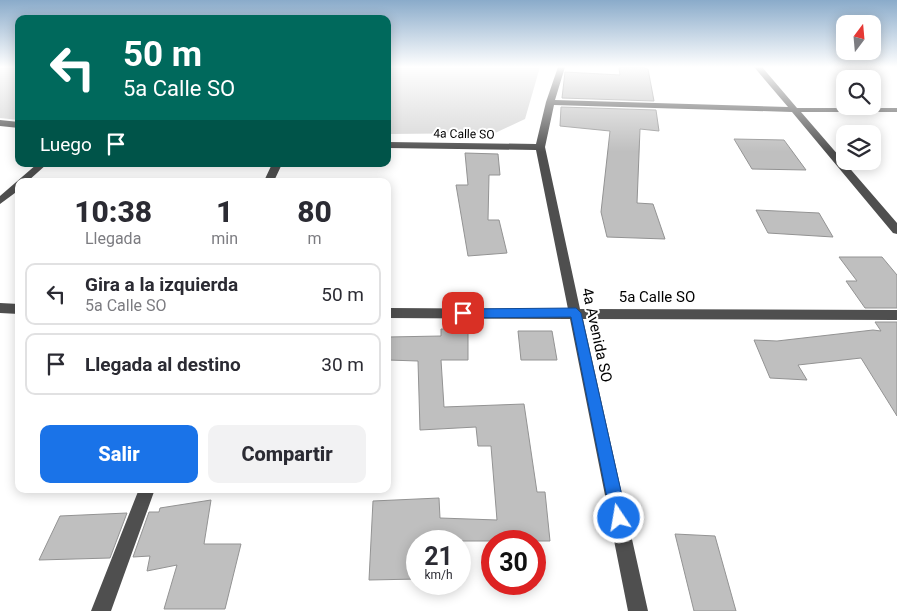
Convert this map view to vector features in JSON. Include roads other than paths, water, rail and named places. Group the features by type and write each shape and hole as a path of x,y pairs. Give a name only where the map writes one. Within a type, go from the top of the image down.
{"street":[{"name":"4a Avenida SO","path":"552,96 540,147 638,611"},
{"path":"783,96 897,230"},
{"path":"550,102 795,110 897,110"},
{"path":"0,123 15,125"},
{"name":"4a Calle SO","path":"391,145 540,147"},
{"path":"26,178 38,167"},
{"path":"0,201 15,188"},
{"path":"0,308 15,309"},
{"name":"5a Calle SO","path":"391,314 897,315"},
{"path":"101,611 145,493"}]}
